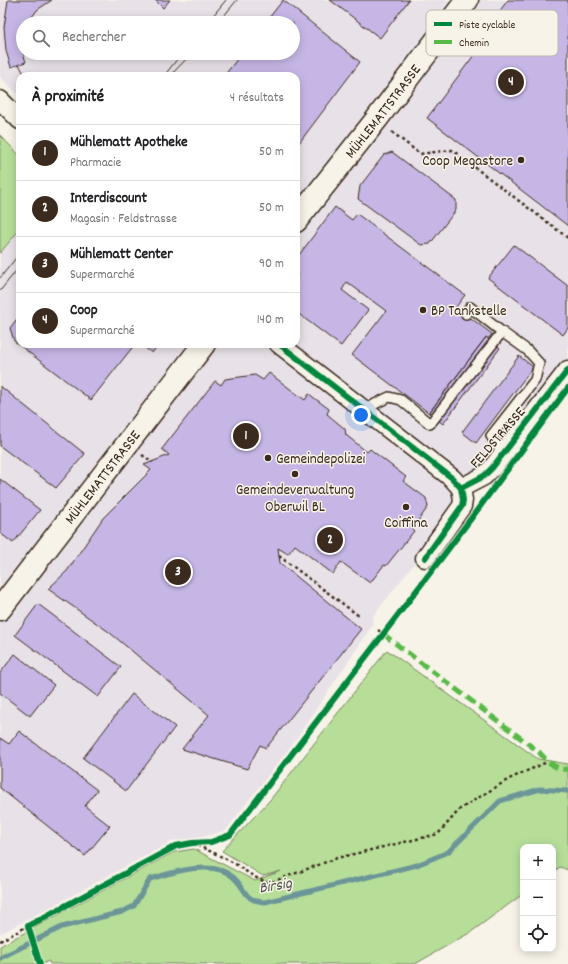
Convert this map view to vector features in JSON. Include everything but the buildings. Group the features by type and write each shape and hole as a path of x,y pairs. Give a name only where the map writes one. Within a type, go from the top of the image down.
{"main road":[{"name":"MÜHLEMATTSTRASSE","path":"459,10 467,0"},
{"name":"MÜHLEMATTSTRASSE","path":"300,216 426,54"},
{"name":"MÜHLEMATTSTRASSE","path":"0,609 201,348"}],"street":[{"path":"0,100 16,116"},
{"path":"284,348 452,478 461,488 464,500 462,506 425,558"},
{"name":"FELDSTRASSE","path":"461,488 484,476 503,454 568,370"}],"lane":[{"path":"466,314 470,307 527,350 539,363 536,380 491,436 503,454"},
{"path":"363,410 389,398 403,398 430,424 502,332"}],"path":[{"path":"376,120 420,154 452,150 568,238"},
{"path":"137,451 153,462"},
{"path":"279,556 359,616"},
{"path":"379,640 388,628"},
{"path":"378,630 383,634"},
{"path":"190,843 233,862 258,880 272,882 337,858 438,834 460,809 509,779 547,762"},
{"path":"190,843 211,842"},
{"path":"0,941 29,929 35,923"}],"shaded area":[{"path":"0,0 568,0 568,361 454,514 446,528 414,564 373,616 372,626 294,742 226,830 206,836 173,841 0,934 0,253 16,234 16,348 300,348 300,72 16,72 16,92 0,77"}],"green space":[{"path":"0,135 16,152 16,234 0,253"},
{"path":"387,650 538,759 568,764 568,870 560,867 556,870 556,844 520,844 520,896 471,932 415,964 50,964 49,961 42,964 0,964 0,946 174,852 194,849 255,881 281,871 263,876 222,851 270,800"}],"waterway":[{"name":"Birsig","path":"0,958 62,927 122,912 134,906 150,879 159,876 193,869 215,869 225,872 233,877 249,897 265,902 417,865 448,852 500,801 540,789 568,791"}],"tram line":[{"path":"213,16 226,0"},
{"path":"224,16 237,0"},
{"path":"167,72 177,60"},
{"path":"174,72 185,60"},
{"path":"19,64 23,72"},
{"path":"0,278 16,258"},
{"path":"0,291 16,271"}],"marked path":[{"path":"383,634 539,752 555,767 568,769"}],"cycle path":[{"path":"284,348 452,478 461,488"},
{"path":"425,558 462,506 463,500 461,488 484,476 492,468 568,370"},
{"path":"40,964 28,926 176,846 211,842 230,835 449,548 568,388"}],"place":[{"name":"Coop","path":"511,82"},
{"name":"Coop Megastore","path":"521,160"},
{"name":"BP Tankstelle","path":"423,310"},
{"name":"Mühlematt Apotheke","path":"246,436"},
{"name":"Gemeindepolizei","path":"268,458"},
{"name":"Gemeindeverwaltung Oberwil BL","path":"295,474"},
{"name":"Coiffina","path":"406,507"},
{"name":"Interdiscount","path":"330,540"},
{"name":"Mühlematt Center","path":"178,572"}]}
